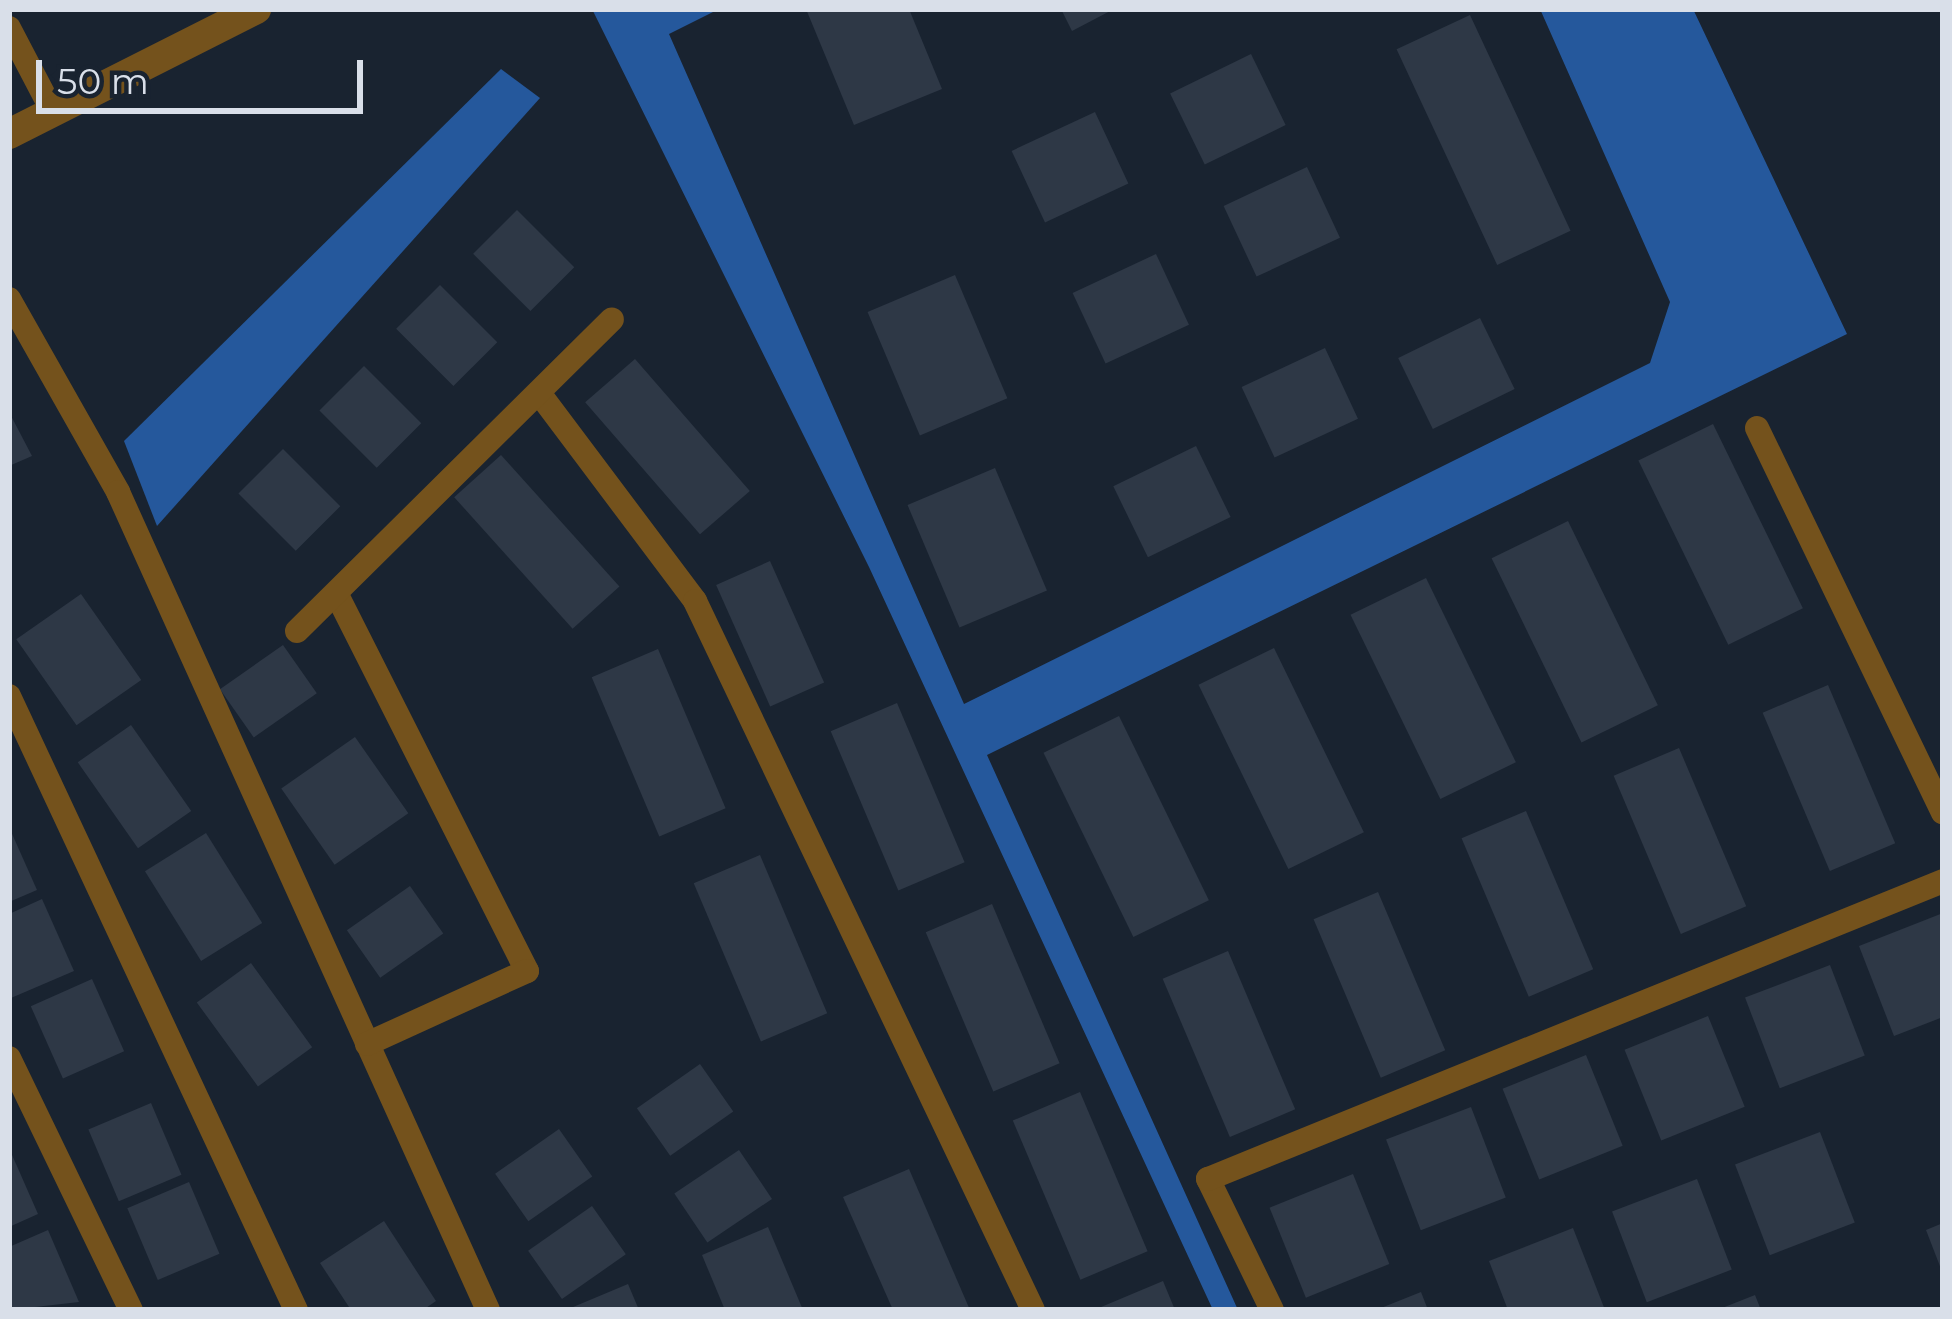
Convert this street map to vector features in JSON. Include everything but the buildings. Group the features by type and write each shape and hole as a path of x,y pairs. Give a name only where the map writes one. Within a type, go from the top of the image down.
{"street":[{"path":"9,134 256,9"}],"lane":[{"path":"9,28 53,112"},
{"path":"9,299 118,492 488,1310"},
{"path":"297,632 338,597 612,319"},
{"path":"539,393 695,601 1033,1310"},
{"path":"1756,428 1943,812"},
{"path":"338,597 527,971 368,1044"},
{"path":"9,696 296,1310"},
{"path":"1272,1310 1208,1179 1943,881"},
{"path":"9,1058 131,1310"}],"water":[{"path":"592,9 719,9 669,34 964,704 1650,363 1670,302 1540,9 1693,9 1847,334 987,755 1238,1310 1213,1310 869,567"},
{"path":"501,69 540,98 157,526 124,441"}]}
